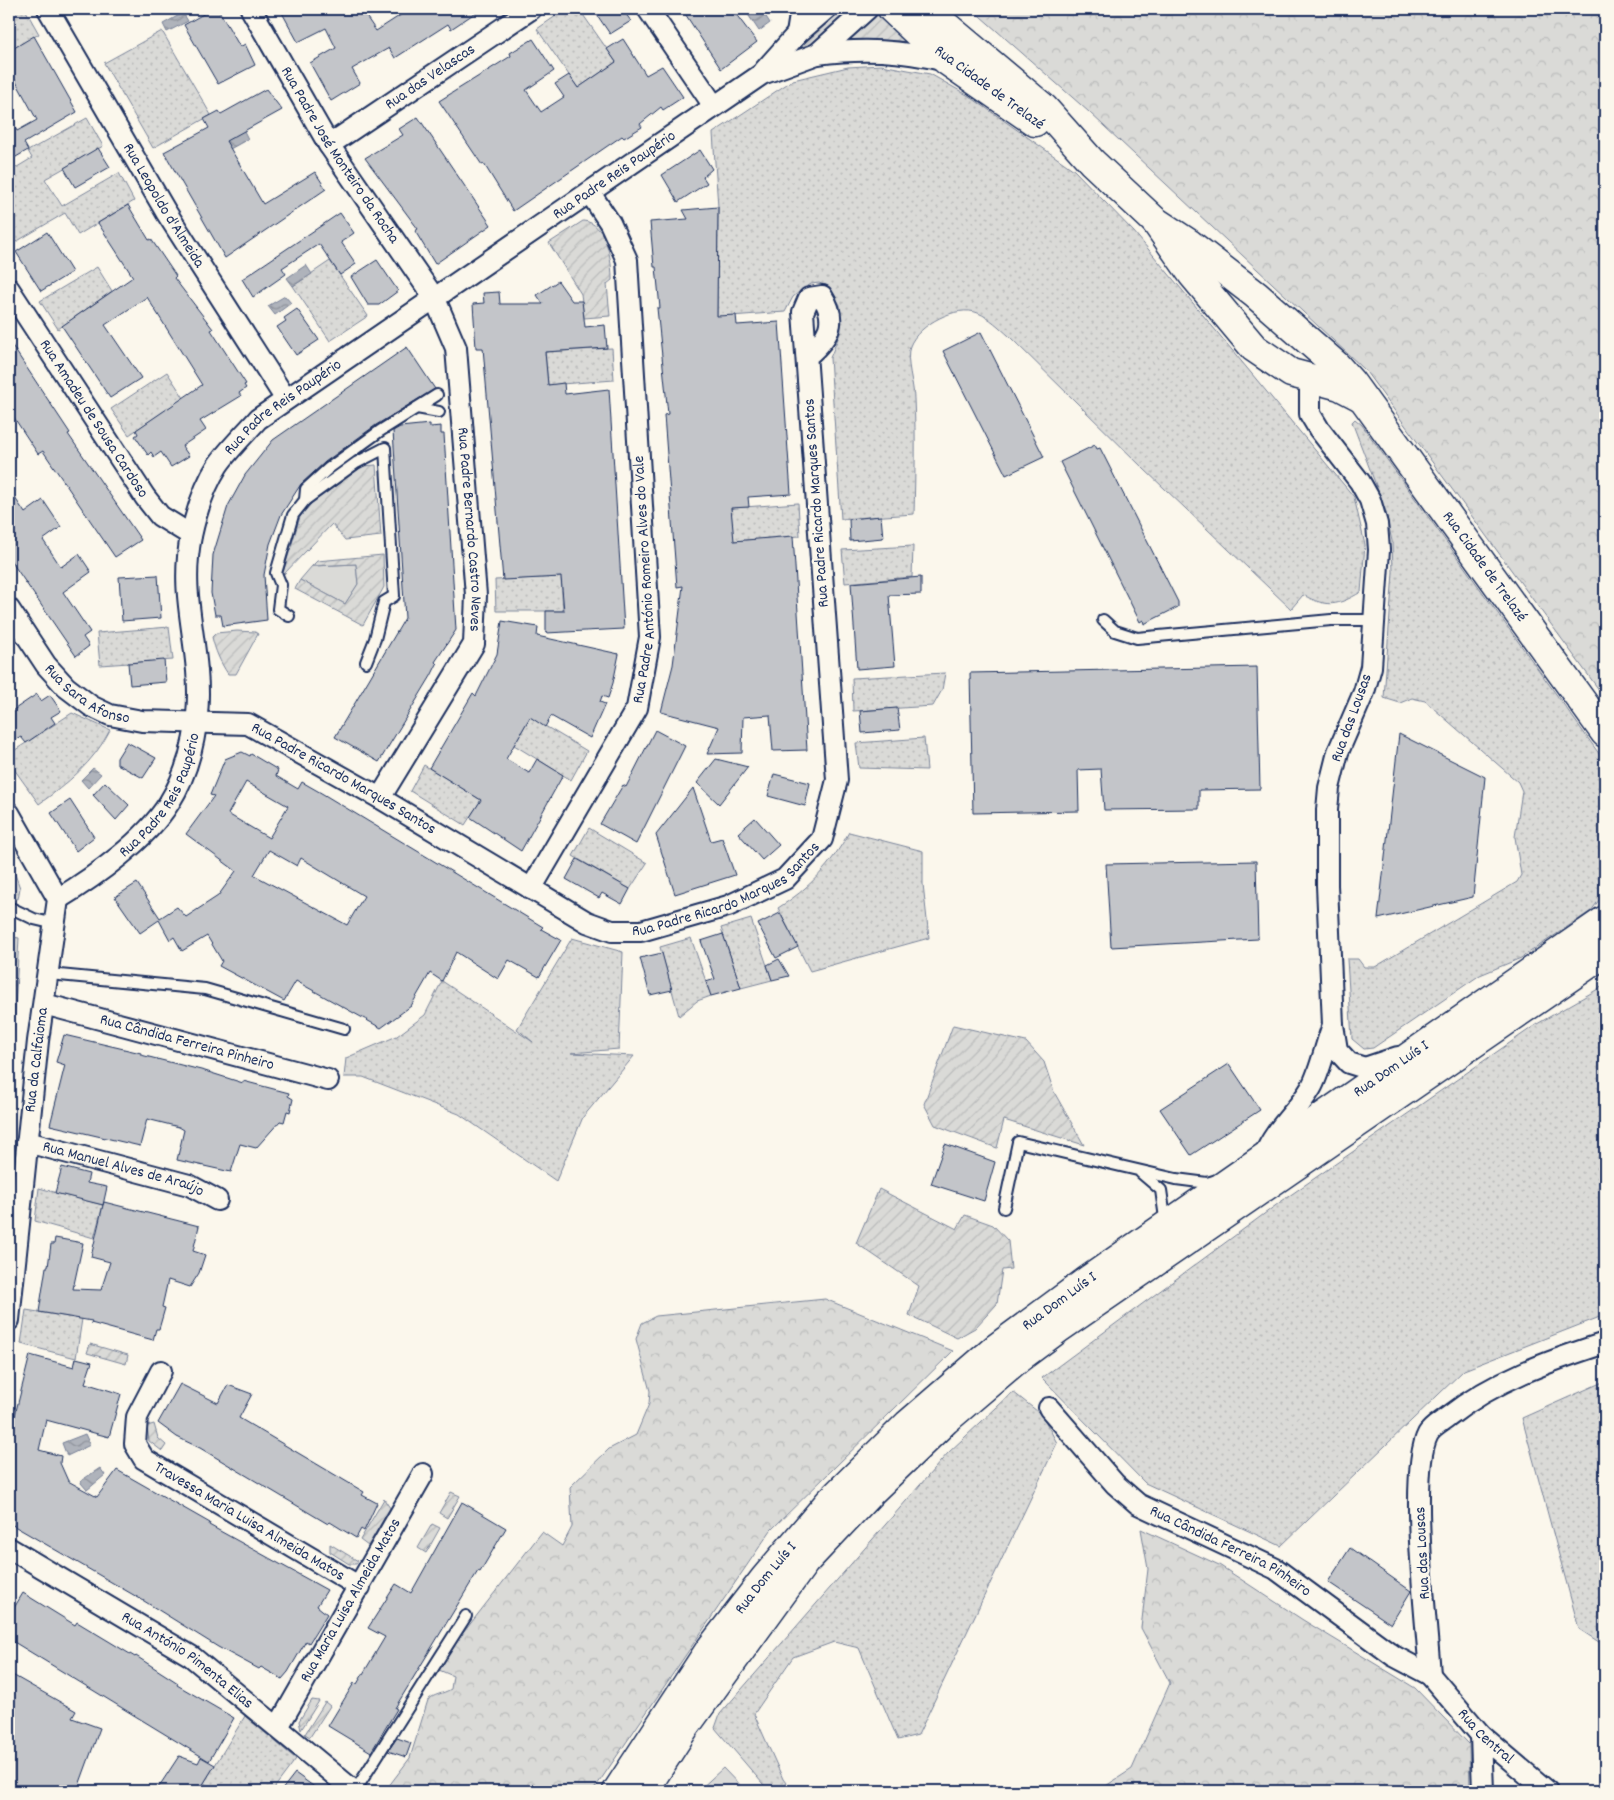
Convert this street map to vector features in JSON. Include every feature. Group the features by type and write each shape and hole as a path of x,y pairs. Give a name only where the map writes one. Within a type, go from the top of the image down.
{"main road":[{"name":"Rua Cidade de Trelazé","path":"892,9 947,61 1092,162"},
{"name":"Rua Cidade de Trelazé","path":"926,9 1044,108 1092,162 1155,221 1237,279 1336,365 1365,401 1605,732"},
{"name":"Rua Cidade de Trelazé","path":"1155,221 1213,301 1260,353 1317,388 1352,392 1365,401"},
{"path":"1213,301 1237,279"},
{"name":"Rua Cidade de Trelazé","path":"1299,334 1309,353 1317,388"},
{"name":"Rua Dom Luís I","path":"617,1791 710,1649 829,1502 908,1424 996,1348 1161,1229 1605,920"},
{"name":"Rua Dom Luís I","path":"644,1791 691,1720 805,1562 872,1491 979,1390 1058,1329 1605,953"}],"street":[{"name":"Rua Leopoldo d'Almeida","path":"48,9 166,212 285,398"},
{"name":"Rua Padre José Monteiro da Rocha","path":"251,9 329,145 434,299"},
{"name":"Rua das Velascas","path":"329,145 531,9"},
{"path":"648,9 714,106"},
{"path":"797,34 801,9"},
{"name":"Rua Padre Reis Paupério","path":"762,74 797,34 826,9"},
{"name":"Rua Padre Reis Paupério","path":"817,54 867,9"},
{"name":"Rua Padre Reis Paupério","path":"58,899 126,850 157,819 183,776 196,724 197,671 186,593 191,535 200,506 218,465 258,419 285,398 405,316 434,299 762,74 817,54 851,49 905,52 947,61"},
{"name":"Rua Padre António Romeiro Alves do Vale","path":"531,889 637,708 650,637 626,260 610,223 590,193"},
{"name":"Rua Amadeu de Sousa Cardoso","path":"9,289 145,497 160,516 191,535"},
{"name":"Rua Padre Bernardo Castro Neves","path":"380,798 474,644 476,595 456,348 434,299"},
{"name":"Rua Padre Ricardo Marques Santos","path":"196,724 248,724 380,798 587,922 612,931 641,931 728,906 785,879 822,839 837,780 807,356"},
{"name":"Rua das Lousas","path":"1317,388 1310,414 1319,429 1360,482 1370,500 1377,524 1379,550 1370,667 1364,692 1338,752 1328,795 1327,885 1333,1025 1337,1050 1349,1063 1365,1068 1421,1049"},
{"name":"Rua Sara Afonso","path":"9,609 46,665 66,687 91,706 110,715 142,721 196,724"},
{"path":"9,812 58,899"},
{"name":"Rua da Calfaioma","path":"9,1320 38,1042 58,899"},
{"name":"Rua Cândida Ferreira Pinheiro","path":"44,1004 328,1080"},
{"name":"Rua das Lousas","path":"1263,1158 1271,1138 1296,1112 1313,1085 1333,1025"},
{"name":"Rua Manuel Alves de Araújo","path":"27,1142 189,1185 217,1200"},
{"name":"Rua das Lousas","path":"1430,1675 1420,1531 1422,1449 1429,1432 1469,1401 1499,1383 1605,1343"},
{"name":"Travessa Maria Luisa Almeida Matos","path":"161,1371 137,1417 135,1444 144,1459 360,1586"},
{"name":"Rua Cândida Ferreira Pinheiro","path":"1049,1408 1115,1484 1138,1504 1276,1569 1394,1656 1430,1675"},
{"name":"Rua Maria Luisa Almeida Matos","path":"278,1727 423,1474"},
{"name":"Rua António Pimenta Elias","path":"9,1548 191,1656 355,1791"},
{"name":"Rua Central","path":"1430,1675 1481,1735 1547,1791"},
{"path":"1481,1735 1483,1791"}],"lane":[{"path":"305,500 306,489 317,478 380,431 437,395"},
{"path":"417,408 439,412"},
{"path":"289,616 278,609 281,585 276,573 293,515 305,500 356,463 384,448 394,596 384,602 375,639 366,662"},
{"path":"1103,620 1115,631 1137,638 1331,620 1374,614"},
{"path":"9,908 34,919 55,924"},
{"path":"49,974 206,989 344,1030"},
{"path":"1004,1208 1018,1142 1176,1180 1208,1183 1241,1174"},
{"path":"1139,1171 1162,1190 1165,1218 1161,1229"},
{"path":"355,1791 466,1616"}],"green space":[{"path":"17,9 25,9 39,34 9,51 9,14"},
{"path":"566,9 579,9 616,62 578,88 537,29"},
{"path":"838,9 855,9 820,39 798,50 798,46"},
{"path":"878,9 918,44 892,41 841,41"},
{"path":"972,9 1605,9 1605,698 1364,369 1089,112"},
{"path":"162,31 211,115 153,148 104,63"},
{"path":"881,65 930,74 969,96 1074,170 1134,232 1354,497 1365,545 1361,592 1339,603 1332,604 1319,602 1303,595 1291,609 1144,469 1009,336 986,317 969,311 960,311 939,318 921,331 914,338 910,346 909,365 914,393 915,428 914,514 841,519 830,358 841,331 840,305 830,287 819,283 811,284 793,297 785,312 717,317 718,207 713,133 793,80 848,67"},
{"path":"87,118 103,146 45,179 62,206 119,173 134,201 78,235 65,213 9,246 9,172 32,158 28,151"},
{"path":"583,221 591,223 598,228 603,235 609,254 612,272 612,280 607,284 610,316 584,318 581,294 549,243"},
{"path":"330,261 368,316 330,341 293,286"},
{"path":"97,267 112,291 58,329 40,301"},
{"path":"612,348 614,380 548,385 545,352"},
{"path":"167,372 184,398 129,435 111,409"},
{"path":"1355,419 1362,425 1605,762 1605,892 1591,911 1521,958 1480,975 1373,1048 1364,1049 1352,1039 1347,959 1358,959 1364,967 1375,967 1517,882 1521,875 1515,837 1522,791 1518,782 1425,701 1412,698 1400,703 1384,698 1393,572 1392,541 1385,509 1352,422"},
{"path":"376,465 381,536 345,540 332,524 282,576 300,517 316,498 363,466"},
{"path":"798,503 800,536 733,541 731,508"},
{"path":"913,546 912,577 845,583 842,550"},
{"path":"383,555 384,587 363,625 295,589 300,580 345,604 358,584 356,564 312,566 317,561"},
{"path":"356,564 358,584 345,604 300,580 312,566"},
{"path":"561,577 563,611 496,611 495,580"},
{"path":"169,627 173,660 100,665 97,633"},
{"path":"255,632 258,634 236,674 228,674 218,656 212,637 216,633"},
{"path":"945,673 942,690 933,706 853,711 852,678"},
{"path":"72,713 110,730 104,742 79,772 39,804 9,762 9,754"},
{"path":"530,717 587,751 571,780 514,745"},
{"path":"924,738 927,770 859,768 856,743"},
{"path":"424,765 481,800 465,825 410,791"},
{"path":"589,828 647,863 630,889 573,856"},
{"path":"849,832 923,851 923,884 929,938 810,971 778,908 800,893 819,875 835,855"},
{"path":"9,858 20,888 18,899 9,896"},
{"path":"751,919 772,980 741,988 721,928"},
{"path":"9,936 19,938 9,1117"},
{"path":"572,938 623,952 619,1049 571,1053 634,1056 583,1117 556,1181 459,1114 363,1077 344,1077 346,1058 397,1036 425,1015 442,981 533,1042 517,1029"},
{"path":"691,938 711,996 697,1001 679,1016 660,947"},
{"path":"1605,985 1605,1315 1464,1370 1281,1546 1145,1483 1042,1378 1279,1203 1537,1024"},
{"path":"953,1025 1026,1042 1044,1062 1054,1092 1084,1145 1004,1120 997,1148 935,1125 924,1104"},
{"path":"39,1188 103,1205 94,1238 35,1221"},
{"path":"879,1189 957,1229 965,1215 993,1225 1008,1241 1011,1269 1002,1270 997,1304 975,1328 957,1338 909,1315 919,1286 856,1243"},
{"path":"825,1299 953,1351 771,1530 593,1791 385,1791 410,1758 428,1700 451,1689 453,1676 439,1670 453,1646 542,1532 562,1546 572,1527 570,1487 609,1449 636,1435 649,1404 650,1391 636,1339 642,1323 656,1316"},
{"path":"26,1310 82,1319 76,1358 21,1344"},
{"path":"90,1344 128,1355 126,1364 87,1353"},
{"path":"1605,1381 1605,1646 1579,1629 1522,1418"},
{"path":"1013,1392 1042,1415 1057,1443 918,1735 898,1740 859,1648 834,1642 793,1657 754,1714 783,1779 792,1791 769,1791 715,1728 720,1714 948,1453"},
{"path":"154,1424 158,1438 166,1445 162,1451 149,1441 147,1426"},
{"path":"451,1492 460,1496 447,1518 439,1513"},
{"path":"384,1499 390,1508 368,1546 360,1540"},
{"path":"432,1524 440,1528 426,1553 418,1548"},
{"path":"1141,1529 1219,1565 1303,1620 1415,1688 1469,1744 1470,1791 1098,1791 1132,1769 1170,1683 1141,1628 1148,1569"},
{"path":"330,1544 358,1561 356,1564 349,1564 330,1552"},
{"path":"312,1700 319,1701 301,1730 299,1721"},
{"path":"325,1702 330,1706 310,1737 305,1734"},
{"path":"245,1716 296,1759 272,1791 216,1791 204,1783"},
{"path":"723,1768 745,1791 698,1791"}],"water":[{"path":"761,9 770,23 759,31 745,10"},
{"path":"183,13 188,21 167,32 163,24"},
{"path":"243,129 248,139 230,149 225,139"},
{"path":"306,265 312,274 293,286 287,278"},
{"path":"285,296 291,303 275,315 268,306"},
{"path":"93,768 101,774 88,788 81,780"},
{"path":"85,1434 90,1445 67,1456 62,1443"},
{"path":"100,1468 105,1475 87,1490 81,1483 82,1480"}],"building":[{"path":"212,9 218,9 240,47 245,44 255,65 218,84 184,25"},
{"path":"280,9 361,9 376,31 410,9 481,9 451,29 448,24 395,58 389,48 352,69 360,83 331,101 310,63 336,48 326,28 298,42"},
{"path":"593,9 622,9 631,21 610,34"},
{"path":"682,9 732,9 757,42 721,69"},
{"path":"34,36 77,112 24,143 28,150 9,161 9,117 17,131 37,120 9,69 9,51"},
{"path":"533,39 554,71 526,90 541,112 564,97 555,84 569,75 578,88 616,62 607,49 623,39 646,75 662,66 683,97 663,110 661,107 640,124 642,127 624,138 622,136 513,211 484,164 482,165 439,101 511,56 510,53"},
{"path":"266,89 282,110 226,141 263,204 315,172 326,189 225,258 164,152 209,128 204,119 219,111 221,114"},
{"path":"418,117 491,225 435,264 415,231 418,229 365,158 403,135 399,129"},
{"path":"98,148 110,167 75,187 64,168"},
{"path":"700,150 712,169 703,177 707,183 678,202 662,175"},
{"path":"128,205 149,240 151,239 176,276 174,278 213,329 211,330 246,384 244,385 246,388 239,393 241,396 200,421 206,430 182,446 189,456 171,467 161,452 154,457 151,452 148,455 135,436 138,434 136,430 202,385 147,297 105,325 141,378 110,398 62,326 133,277 98,223"},
{"path":"718,207 717,316 736,315 737,325 779,322 791,494 748,497 749,507 731,508 734,541 793,536 807,750 773,751 770,715 743,717 742,753 707,754 719,727 661,712 673,665 683,586 677,587 664,415 668,414 657,308 660,308 650,222 688,219 683,210"},
{"path":"340,213 354,233 341,242 356,264 340,275 319,244 282,268 286,274 253,297 242,279"},
{"path":"47,232 72,272 41,291 16,252"},
{"path":"377,260 398,291 379,305 368,305 351,277"},
{"path":"558,281 572,301 582,301 585,327 605,325 607,348 545,352 548,385 564,383 565,394 609,389 624,629 546,633 546,611 564,611 561,577 503,580 483,348 476,348 473,304 484,303 483,293 499,292 500,304 543,304 537,295"},
{"path":"297,309 319,340 296,355 277,327 286,321 284,318"},
{"path":"981,332 1044,457 1006,475 943,351"},
{"path":"9,341 70,433 68,434 141,540 115,557 43,451 38,454 9,410"},
{"path":"407,347 435,389 376,425 325,462 301,484 281,515 270,544 264,575 267,620 223,626 221,615 215,615 211,593 213,555 228,506 245,475 273,440"},
{"path":"430,424 430,427 441,426 441,434 444,434 456,630 435,662 437,664 431,676 379,762 335,737 405,618 393,431 400,427"},
{"path":"1095,445 1097,449 1100,448 1178,602 1178,607 1144,624 1143,620 1140,622 1060,462"},
{"path":"9,489 25,513 43,500 61,527 43,540 61,567 79,554 91,572 63,592 90,632 83,637 89,646 76,656 9,558"},
{"path":"881,516 883,538 850,541 849,519"},
{"path":"158,575 161,618 122,621 119,577"},
{"path":"921,577 921,594 889,595 895,666 857,669 851,583"},
{"path":"502,621 538,627 537,636 619,654 608,698 602,696 600,702 605,704 590,738 551,716 545,727 530,717 506,759 529,773 537,759 563,775 521,851 470,817 481,800 429,768 473,693 476,696 497,654"},
{"path":"164,660 166,682 130,685 128,663"},
{"path":"1257,667 1260,789 1199,790 1199,809 1104,810 1101,769 1078,770 1079,811 973,813 970,673"},
{"path":"37,694 41,701 50,695 61,711 51,717 55,723 26,743 21,737 9,744 9,713"},
{"path":"897,708 900,730 862,733 860,711"},
{"path":"655,730 685,746 636,844 600,824 623,785 626,787"},
{"path":"1399,734 1485,777 1473,897 1378,919"},
{"path":"127,742 156,758 143,778 117,764 117,758"},
{"path":"242,752 250,756 251,754 278,770 276,776 298,789 302,782 543,927 541,929 561,940 539,977 509,960 498,979 456,952 442,981 430,973 411,1006 381,1028 296,981 284,1001 219,966 222,961 207,936 182,951 174,937 170,940 159,920 140,933 115,897 137,883 160,918 177,907 186,917 218,896 236,871 186,834 214,796 210,795 225,759","holes":["246,782 288,806 269,838 228,814","269,850 297,866 301,858 364,896 347,925 254,875"]},
{"path":"716,759 748,767 719,804 697,783"},
{"path":"774,774 810,783 805,806 768,796"},
{"path":"105,782 129,805 116,820 93,795"},
{"path":"693,788 711,841 722,838 735,875 675,894 656,835"},
{"path":"70,800 94,837 76,851 51,813"},
{"path":"755,818 779,845 762,860 738,833"},
{"path":"577,859 630,889 622,904 602,893 599,898 566,879"},
{"path":"1256,861 1258,939 1111,947 1106,864"},
{"path":"780,913 798,947 776,958 758,924"},
{"path":"723,934 741,988 711,996 706,982 715,979 701,941"},
{"path":"662,953 672,990 650,995 640,958"},
{"path":"779,959 789,976 772,980 767,965"},
{"path":"64,1035 141,1053 141,1055 205,1071 243,1083 243,1081 289,1093 288,1096 293,1099 290,1112 287,1111 284,1122 280,1121 256,1148 240,1144 231,1172 177,1160 184,1130 179,1127 147,1119 140,1146 50,1125 65,1065 56,1062"},
{"path":"1229,1064 1260,1110 1191,1155 1160,1109"},
{"path":"945,1144 995,1162 984,1201 931,1184"},
{"path":"62,1167 89,1174 87,1183 107,1187 103,1205 55,1193"},
{"path":"104,1202 199,1226 193,1251 205,1255 199,1273 190,1287 168,1280 162,1307 165,1308 159,1329 156,1329 153,1340 91,1323 92,1321 39,1312 46,1267 48,1267 51,1244 54,1244 55,1238 83,1243 73,1289 101,1290 110,1262 91,1257"},
{"path":"30,1355 74,1367 76,1358 92,1362 85,1383 121,1394 109,1437 46,1420 39,1450 61,1456 60,1463 68,1481 97,1497 117,1470 210,1523 209,1525 327,1590 317,1606 327,1614 309,1643 306,1641 282,1679 218,1647 144,1601 9,1523 9,1439"},
{"path":"180,1384 218,1403 228,1385 252,1394 239,1418 364,1492 362,1495 377,1503 364,1531 361,1529 356,1538 330,1522 328,1524 200,1448 177,1437 158,1423"},
{"path":"462,1502 506,1528 395,1708 397,1709 371,1752 328,1726 354,1683 357,1684 385,1637 368,1628 396,1584 411,1593"},
{"path":"1350,1548 1411,1591 1391,1624 1328,1582"},
{"path":"23,1593 75,1625 77,1622 136,1656 178,1683 177,1685 234,1718 209,1761 9,1639 9,1616"},
{"path":"9,1673 76,1711 72,1718 100,1728 77,1791 9,1791"},
{"path":"397,1738 411,1743 406,1757 388,1751"},
{"path":"179,1756 198,1763 201,1757 215,1765 199,1791 156,1791"},
{"path":"295,1773 320,1791 281,1791"}]}
